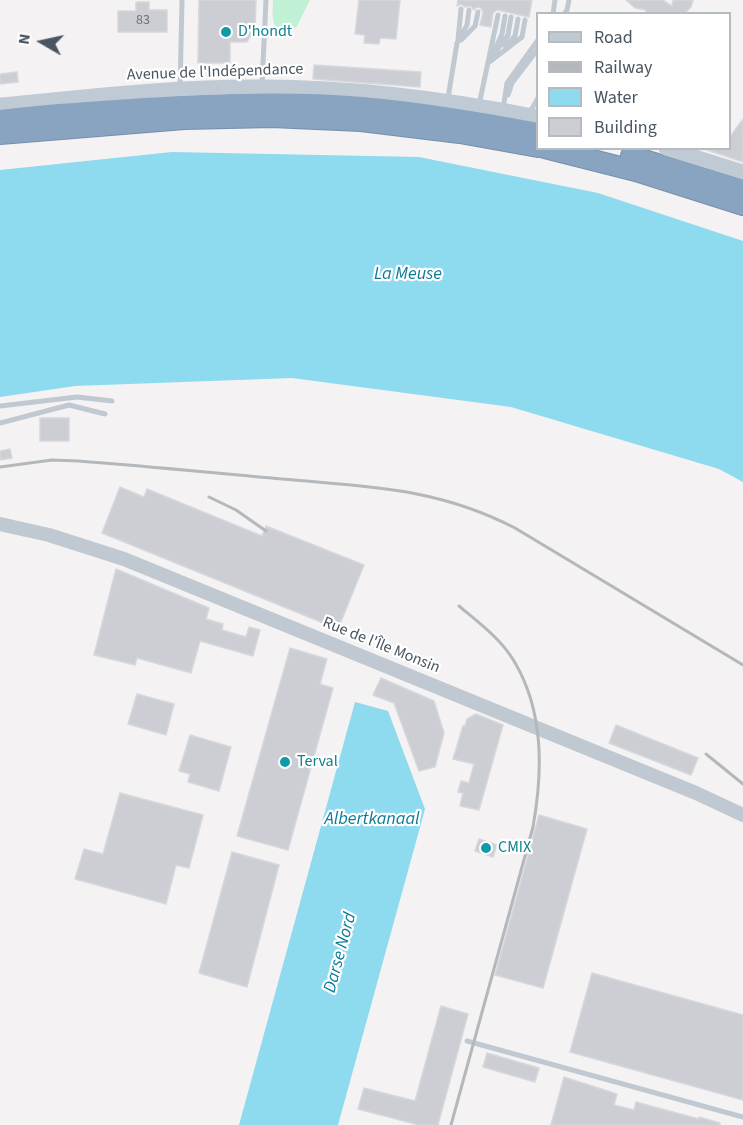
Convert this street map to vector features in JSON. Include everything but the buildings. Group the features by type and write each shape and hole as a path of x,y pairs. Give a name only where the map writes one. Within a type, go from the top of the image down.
{"highway":[{"path":"0,120 114,110 272,103 373,109 463,119 536,133"},
{"path":"0,134 184,119 272,117 361,121 460,133 536,147"},
{"path":"553,150 636,171 743,205"},
{"path":"607,150 743,190"}],"main road":[{"name":"Avenue de l'Indépendance","path":"0,105 115,94 262,87 359,91 447,101 533,116"},
{"path":"672,150 743,172"}],"street":[{"name":"Rue de l'Île Monsin","path":"0,524 68,540 124,559 696,793 743,815"}],"lane":[{"path":"180,91 182,0"},
{"path":"262,87 266,0"},
{"path":"447,101 458,43 461,9"},
{"path":"458,43 467,25 469,10"},
{"path":"458,43 475,26 478,12"},
{"path":"479,106 498,15"},
{"path":"487,64 508,17"},
{"path":"487,64 515,36 521,19"},
{"path":"503,110 507,83 536,41"},
{"path":"503,110 512,83 536,50"},
{"path":"0,406 77,397 112,401"},
{"path":"0,423 69,405 105,414"},
{"path":"468,1041 743,1118"}],"green space":[{"path":"273,0 310,0 296,28 276,27 273,17"}],"water":[{"name":"La Meuse","path":"172,152 419,157 598,193 743,241 743,482 719,469 511,407 292,378 75,386 0,397 0,170"},
{"name":"Albertkanaal","path":"355,702 388,711 425,809 338,1125 239,1125"}],"railway":[{"path":"0,467 52,460 154,467 373,487 457,504 486,514 515,528 743,665"},
{"path":"209,497 236,510 266,531"},
{"path":"451,1125 533,827 539,763 536,721 524,680 503,645 459,606"},
{"path":"706,754 743,784"}],"place":[{"name":"D'hondt","path":"226,32"},
{"name":"Terval","path":"285,762"},
{"name":"CMIX","path":"486,848"}],"water label":[{"name":"Darse Nord","path":"341,953"}]}
